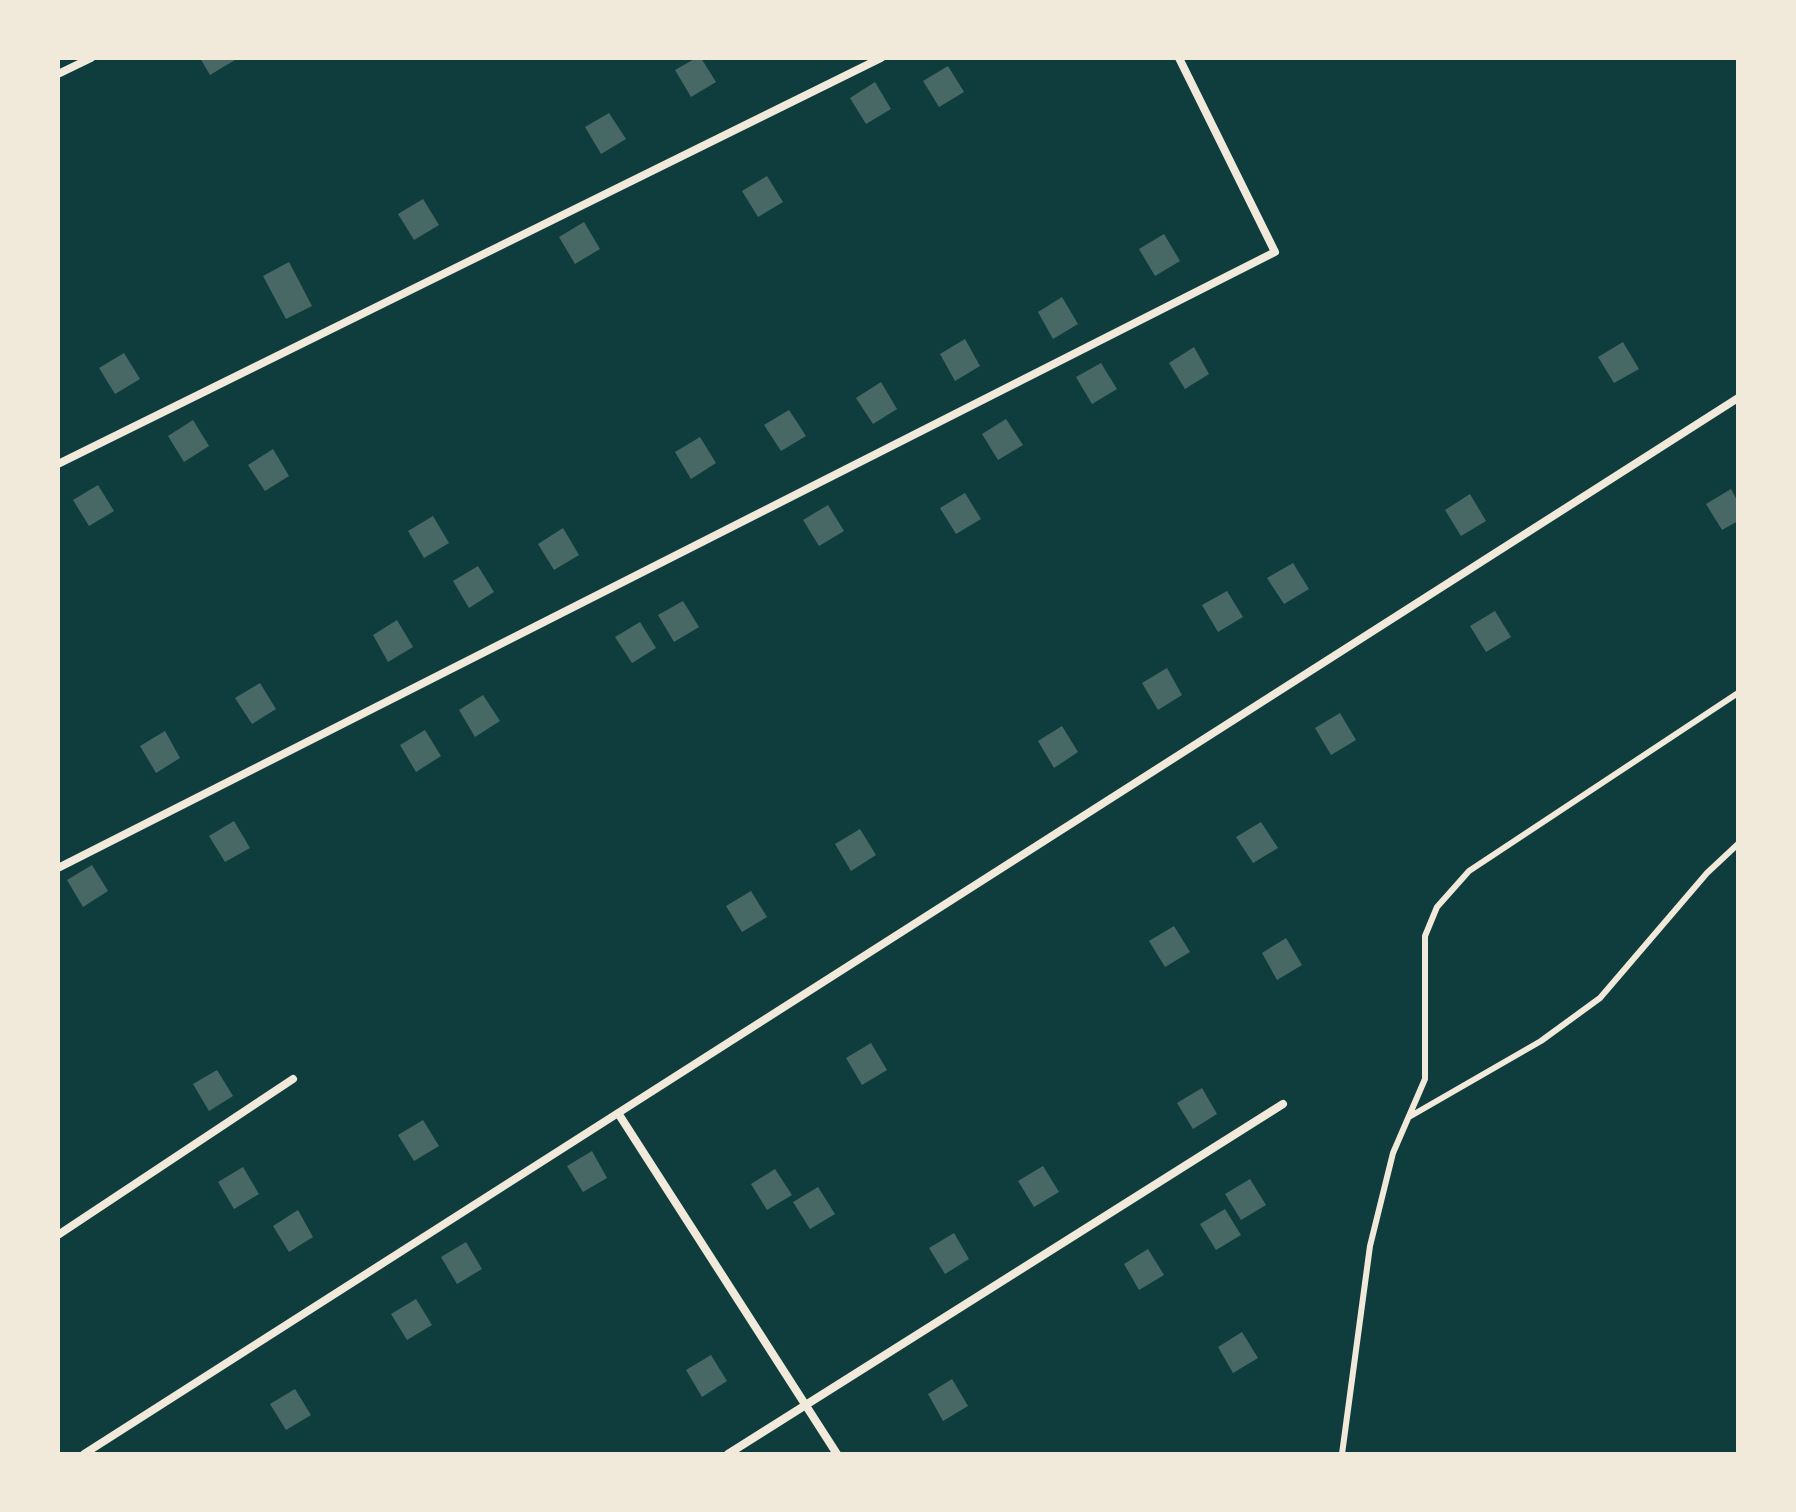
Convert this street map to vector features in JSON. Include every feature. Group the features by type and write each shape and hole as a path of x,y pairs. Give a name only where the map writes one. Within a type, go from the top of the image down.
{"lane":[{"path":"58,74 91,58"},
{"path":"58,464 881,58"},
{"path":"58,868 1275,252 1179,58"},
{"path":"84,1454 1738,398"},
{"path":"58,1235 293,1079"},
{"path":"728,1454 1284,1104"},
{"path":"618,1113 837,1454"}],"path":[{"path":"1342,1454 1370,1246 1393,1153 1425,1079 1425,936 1436,907 1469,871 1738,693"},
{"path":"1409,1117 1540,1041 1600,998 1707,873 1738,844"}],"building":[{"path":"200,58 234,58 235,60 210,75"},
{"path":"701,58 716,82 691,97 675,70"},
{"path":"948,66 964,92 939,107 923,81"},
{"path":"875,82 891,109 866,124 850,98"},
{"path":"609,113 626,139 601,154 585,127"},
{"path":"767,176 783,202 758,217 742,191"},
{"path":"423,199 439,225 414,240 398,214"},
{"path":"584,222 600,249 575,264 559,237"},
{"path":"1164,234 1180,261 1155,276 1139,249"},
{"path":"289,262 312,306 286,319 263,276"},
{"path":"1062,297 1078,324 1053,339 1038,312"},
{"path":"965,339 980,366 955,381 940,354"},
{"path":"1623,342 1639,369 1614,383 1598,357"},
{"path":"1194,347 1209,374 1185,389 1169,363"},
{"path":"124,353 140,379 115,394 99,368"},
{"path":"1101,363 1117,389 1092,404 1076,377"},
{"path":"881,382 897,409 873,424 856,398"},
{"path":"789,410 806,436 781,451 764,425"},
{"path":"1006,419 1023,445 998,460 982,434"},
{"path":"193,420 209,446 184,462 168,436"},
{"path":"700,437 716,463 691,479 675,452"},
{"path":"273,449 289,476 265,491 248,465"},
{"path":"98,485 114,511 89,526 73,500"},
{"path":"1731,489 1738,502 1738,521 1722,530 1706,504"},
{"path":"965,493 981,519 956,534 940,508"},
{"path":"1470,494 1486,521 1461,536 1445,510"},
{"path":"828,505 844,531 819,546 803,520"},
{"path":"433,516 449,543 424,558 408,531"},
{"path":"563,528 579,555 554,570 538,544"},
{"path":"1293,563 1309,589 1284,604 1267,578"},
{"path":"478,566 494,592 469,608 453,581"},
{"path":"1227,591 1243,617 1218,632 1202,605"},
{"path":"683,601 699,627 674,642 658,615"},
{"path":"1495,611 1511,637 1486,652 1470,626"},
{"path":"397,620 413,647 388,662 373,635"},
{"path":"640,622 656,648 632,663 615,637"},
{"path":"1167,668 1182,695 1158,710 1142,683"},
{"path":"260,683 276,709 252,724 235,698"},
{"path":"483,695 500,721 475,737 459,710"},
{"path":"1340,713 1356,740 1331,755 1315,728"},
{"path":"1062,726 1078,752 1054,768 1038,741"},
{"path":"425,730 441,756 416,772 400,745"},
{"path":"165,731 180,758 156,773 140,746"},
{"path":"234,821 250,848 225,862 209,836"},
{"path":"1261,822 1278,848 1253,863 1236,837"},
{"path":"860,829 876,855 851,871 835,844"},
{"path":"92,865 108,891 83,907 67,880"},
{"path":"751,891 767,917 742,932 726,906"},
{"path":"1174,926 1190,952 1165,967 1149,941"},
{"path":"1286,938 1302,965 1277,980 1262,953"},
{"path":"871,1043 887,1070 862,1085 846,1058"},
{"path":"217,1070 233,1096 209,1111 193,1084"},
{"path":"1202,1088 1217,1114 1193,1129 1177,1103"},
{"path":"423,1120 439,1146 414,1161 398,1135"},
{"path":"592,1151 607,1178 583,1192 567,1166"},
{"path":"1043,1166 1059,1192 1034,1207 1018,1181"},
{"path":"243,1167 259,1194 234,1209 218,1182"},
{"path":"775,1169 792,1195 767,1210 751,1184"},
{"path":"1250,1179 1266,1205 1241,1220 1225,1194"},
{"path":"818,1187 835,1214 810,1229 793,1202"},
{"path":"1225,1209 1241,1235 1216,1250 1200,1224"},
{"path":"298,1210 313,1237 289,1252 273,1226"},
{"path":"954,1233 969,1259 945,1274 929,1248"},
{"path":"466,1242 482,1269 457,1284 441,1257"},
{"path":"1148,1249 1164,1275 1139,1290 1124,1264"},
{"path":"416,1299 432,1325 407,1340 391,1314"},
{"path":"1242,1332 1258,1358 1233,1373 1218,1347"},
{"path":"711,1355 727,1381 702,1397 686,1370"},
{"path":"952,1379 968,1406 943,1421 928,1394"},
{"path":"295,1389 311,1415 286,1430 270,1404"}]}
